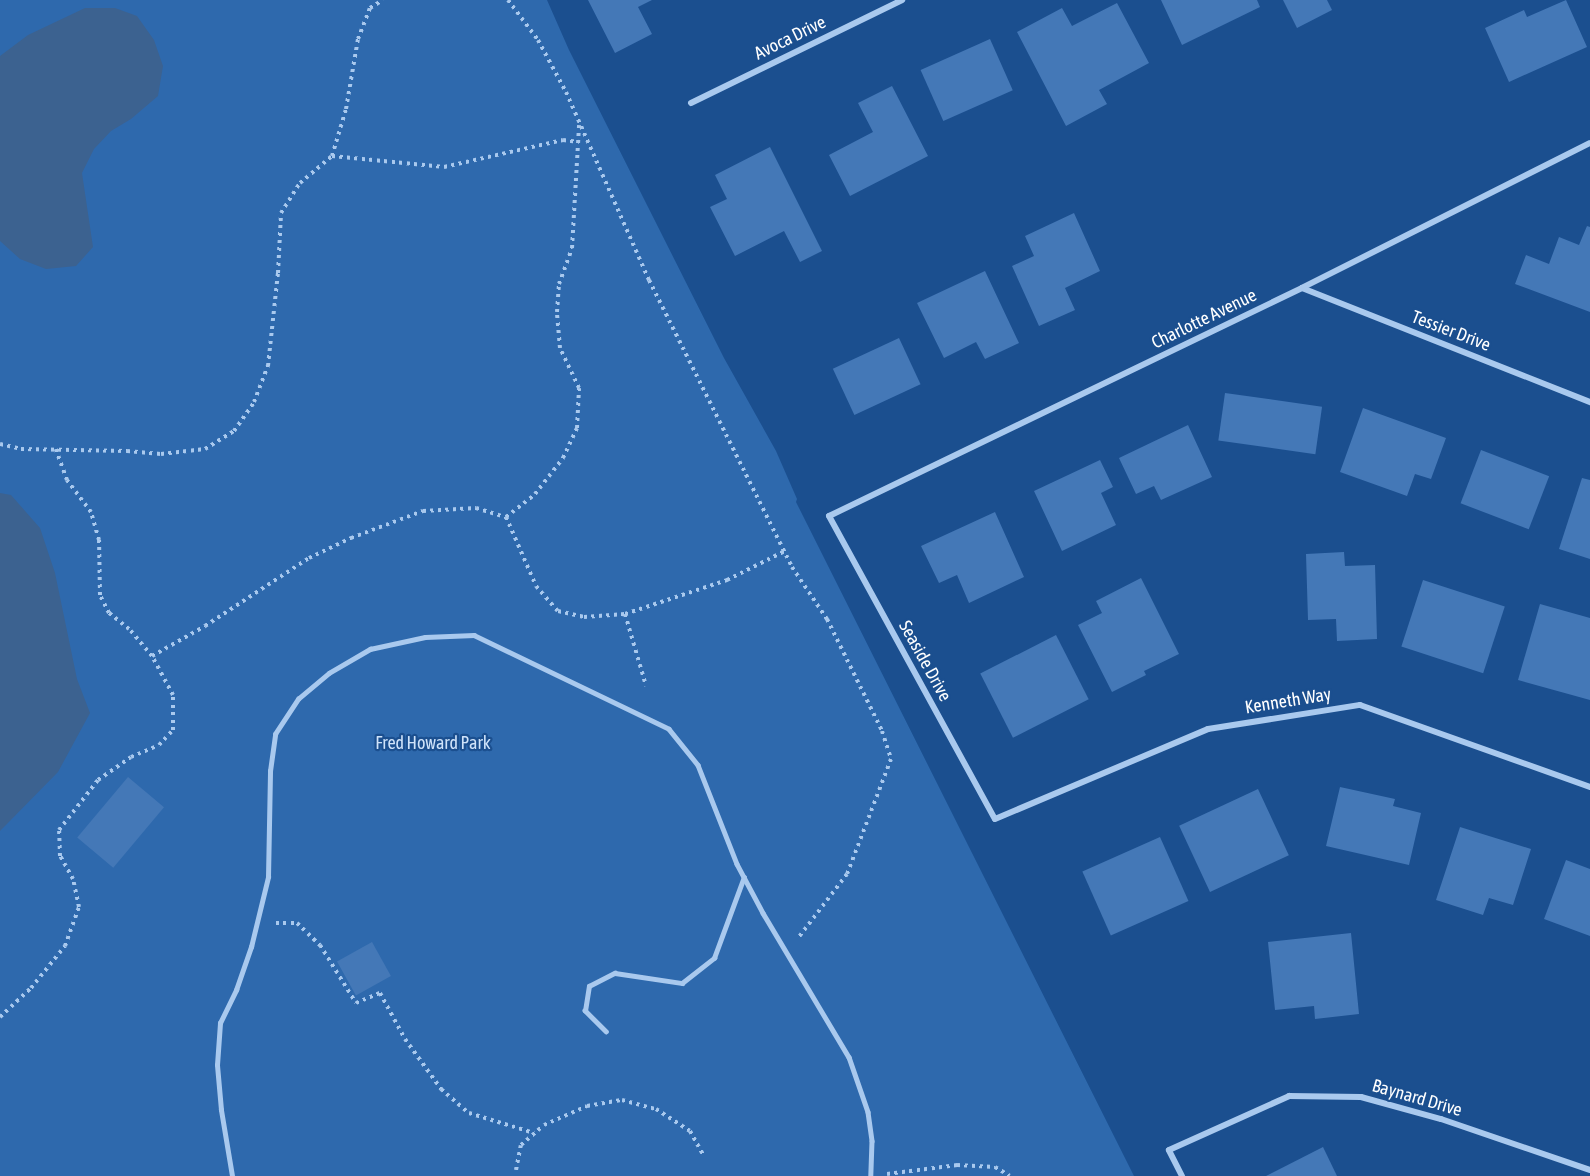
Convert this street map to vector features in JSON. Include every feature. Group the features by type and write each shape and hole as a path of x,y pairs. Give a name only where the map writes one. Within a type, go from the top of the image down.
{"street":[{"name":"Avoca Drive","path":"691,103 902,0"},
{"name":"Charlotte Avenue","path":"829,516 1302,288 1590,143"},
{"name":"Tessier Drive","path":"1302,288 1590,402"},
{"name":"Seaside Drive","path":"829,516 995,819"},
{"name":"Kenneth Way","path":"995,819 1208,729 1360,705 1590,787"},
{"name":"Baynard Drive","path":"1182,1176 1169,1150 1288,1096 1361,1097 1441,1119 1590,1170"}],"lane":[{"path":"232,1176 221,1110 217,1065 220,1023 236,990 257,923 268,877 270,771 275,734 298,699 329,673 370,649 425,637 474,635 669,729 698,765 744,877 849,1057 868,1112 872,1141 871,1176"},
{"path":"606,1032 585,1011 589,986 615,973 682,984 714,958 744,877"}],"path":[{"path":"0,444 21,449 161,454 205,449 234,431 254,402 268,366 278,273 281,213 300,183 332,156 346,110 358,39 370,8 383,0"},
{"path":"508,0 538,40 579,123 650,280 785,551 827,619 882,732 891,759 847,874 811,924 786,952"},
{"path":"506,517 535,494 563,458 577,428 579,388 560,348 557,312 559,284 572,248 579,123"},
{"path":"332,156 444,167 563,140 579,142"},
{"path":"0,1017 31,988 65,946 78,907 73,879 60,856 59,830 98,780 131,758 159,745 173,730 173,695 152,656 129,629 109,613 100,595 99,540 91,512 68,480 56,450"},
{"path":"152,656 205,626 309,558 351,538 423,511 476,508 506,517 536,586 558,611 584,617 625,614 727,580 785,551"},
{"path":"625,614 646,686"},
{"path":"257,923 297,923 320,945 356,1003 380,993 405,1040 441,1089 469,1113 534,1133"},
{"path":"516,1170 521,1145 544,1125 587,1106 621,1100 656,1109 690,1131 703,1154"},
{"path":"871,1176 957,1165 995,1167 1010,1176"}],"green space":[{"name":"Fred Howard Park","path":"0,0 547,0 569,50 724,358 776,451 797,499 796,502 1134,1176 0,1176"}],"shaded area":[{"path":"85,8 115,8 137,16 154,40 163,66 158,96 131,119 111,131 94,149 82,173 93,247 76,266 46,269 20,259 0,241 0,56 28,35"},
{"path":"0,493 11,495 40,528 55,573 77,679 90,713 58,772 0,831"}],"building":[{"path":"588,0 652,0 638,7 652,34 615,53"},
{"path":"1161,0 1257,0 1260,7 1182,45"},
{"path":"1283,0 1327,0 1332,10 1297,28"},
{"path":"1566,0 1587,47 1509,82 1485,28 1524,10 1527,17"},
{"path":"1117,3 1149,63 1099,90 1107,104 1066,126 1017,32 1062,8 1072,26"},
{"path":"990,39 1013,90 943,121 921,70"},
{"path":"892,86 928,156 850,196 829,155 873,132 858,103"},
{"path":"770,147 822,251 800,262 784,231 735,256 710,207 727,199 715,175"},
{"path":"1074,213 1100,271 1065,288 1075,310 1039,326 1012,266 1034,256 1025,236"},
{"path":"1587,226 1590,227 1590,312 1515,284 1526,255 1549,264 1559,237 1579,245"},
{"path":"985,271 1019,343 985,359 976,342 944,358 917,303"},
{"path":"899,338 921,384 854,415 833,369"},
{"path":"1225,393 1322,407 1315,454 1218,441"},
{"path":"1363,408 1446,438 1431,479 1415,474 1407,496 1340,472"},
{"path":"1188,425 1212,477 1161,500 1154,486 1136,494 1119,458"},
{"path":"1481,450 1549,476 1529,529 1461,503"},
{"path":"1100,460 1113,487 1101,493 1116,525 1062,551 1034,491"},
{"path":"1582,478 1590,480 1590,559 1559,549"},
{"path":"995,512 1024,577 969,603 957,575 939,583 921,546"},
{"path":"1344,552 1345,566 1375,565 1377,639 1337,641 1336,619 1308,620 1306,554"},
{"path":"1141,578 1179,654 1144,671 1146,675 1112,692 1078,625 1102,613 1096,601"},
{"path":"1423,580 1505,607 1483,673 1401,647"},
{"path":"1540,604 1590,618 1590,700 1518,680"},
{"path":"1056,635 1089,699 1013,738 980,674"},
{"path":"128,777 164,807 113,868 77,838"},
{"path":"1340,787 1395,799 1393,806 1421,813 1409,865 1326,846"},
{"path":"1258,789 1289,855 1210,892 1179,826"},
{"path":"1460,827 1531,849 1513,905 1489,898 1483,915 1436,900"},
{"path":"1160,837 1188,901 1111,936 1082,872"},
{"path":"1566,860 1590,869 1590,936 1544,919"},
{"path":"1351,933 1359,1014 1315,1019 1314,1006 1275,1010 1268,942"},
{"path":"372,942 391,976 356,996 337,961"},
{"path":"1323,1147 1337,1176 1266,1176"}]}
